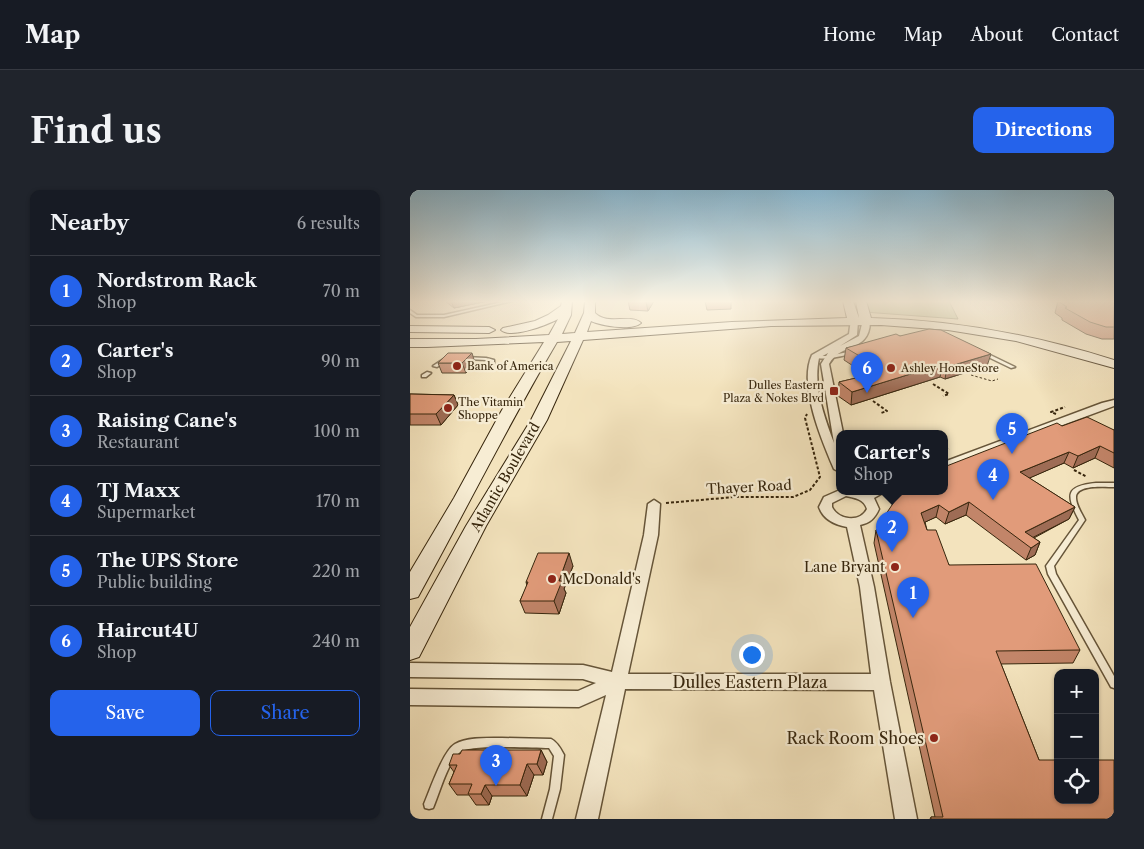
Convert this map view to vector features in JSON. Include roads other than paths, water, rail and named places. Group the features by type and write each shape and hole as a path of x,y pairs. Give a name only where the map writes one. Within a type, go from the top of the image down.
{"main road":[{"path":"513,330 556,333"},
{"path":"581,332 591,330"},
{"path":"410,336 481,336 619,330"},
{"path":"849,330 851,332 849,338"},
{"path":"968,330 1046,345 1114,364"},
{"path":"1023,330 1114,352"},
{"name":"Atlantic Boulevard","path":"410,650 476,526 534,428 581,332"},
{"path":"469,343 556,333"},
{"name":"Atlantic Boulevard","path":"410,591 537,363 556,333"},
{"path":"410,343 469,343 527,346 538,354 537,363"}],"street":[{"path":"836,459 817,412 812,367 814,357 829,347 849,338 854,330"},
{"path":"837,430 825,364 831,354 860,340 866,333 865,330"},
{"path":"948,465 1085,416 1112,403"},
{"path":"836,495 830,497 826,503 826,509 830,515 838,520 853,522 867,519 872,514 874,508 871,502 857,495"},
{"path":"864,497 869,495"},
{"path":"588,819 651,535 654,504"},
{"path":"853,522 867,587 881,682 906,819"},
{"name":"Dulles Eastern Plaza","path":"410,670 583,672 618,681 881,682"},
{"name":"Dulles Eastern Plaza","path":"410,697 579,700 618,681"}],"lane":[{"path":"978,350 1013,367"},
{"path":"814,357 828,357 858,351"},
{"path":"435,366 442,360 452,358"},
{"path":"460,358 486,359 492,361 492,364"},
{"path":"1114,485 1088,485 1078,488 1074,492 1073,497 1082,520 1050,566 1052,574 1114,684"},
{"path":"430,804 449,758 458,748 472,743 551,744 559,755 555,789 547,819"}],"place":[{"name":"Bank of America","path":"457,366"},
{"name":"Ashley HomeStore","path":"891,368"},
{"name":"Dulles Eastern Plaza & Nokes Blvd","path":"834,391"},
{"name":"Haircut4U","path":"867,393"},
{"name":"The Vitamin Shoppe","path":"448,408"},
{"name":"The UPS Store","path":"1012,454"},
{"name":"TJ Maxx","path":"993,500"},
{"name":"Carter's","path":"892,552"},
{"name":"Lane Bryant","path":"895,567"},
{"name":"McDonald's","path":"552,579"},
{"name":"Nordstrom Rack","path":"913,618"},
{"name":"Rack Room Shoes","path":"934,738"},
{"name":"Raising Cane's","path":"496,786"}]}
